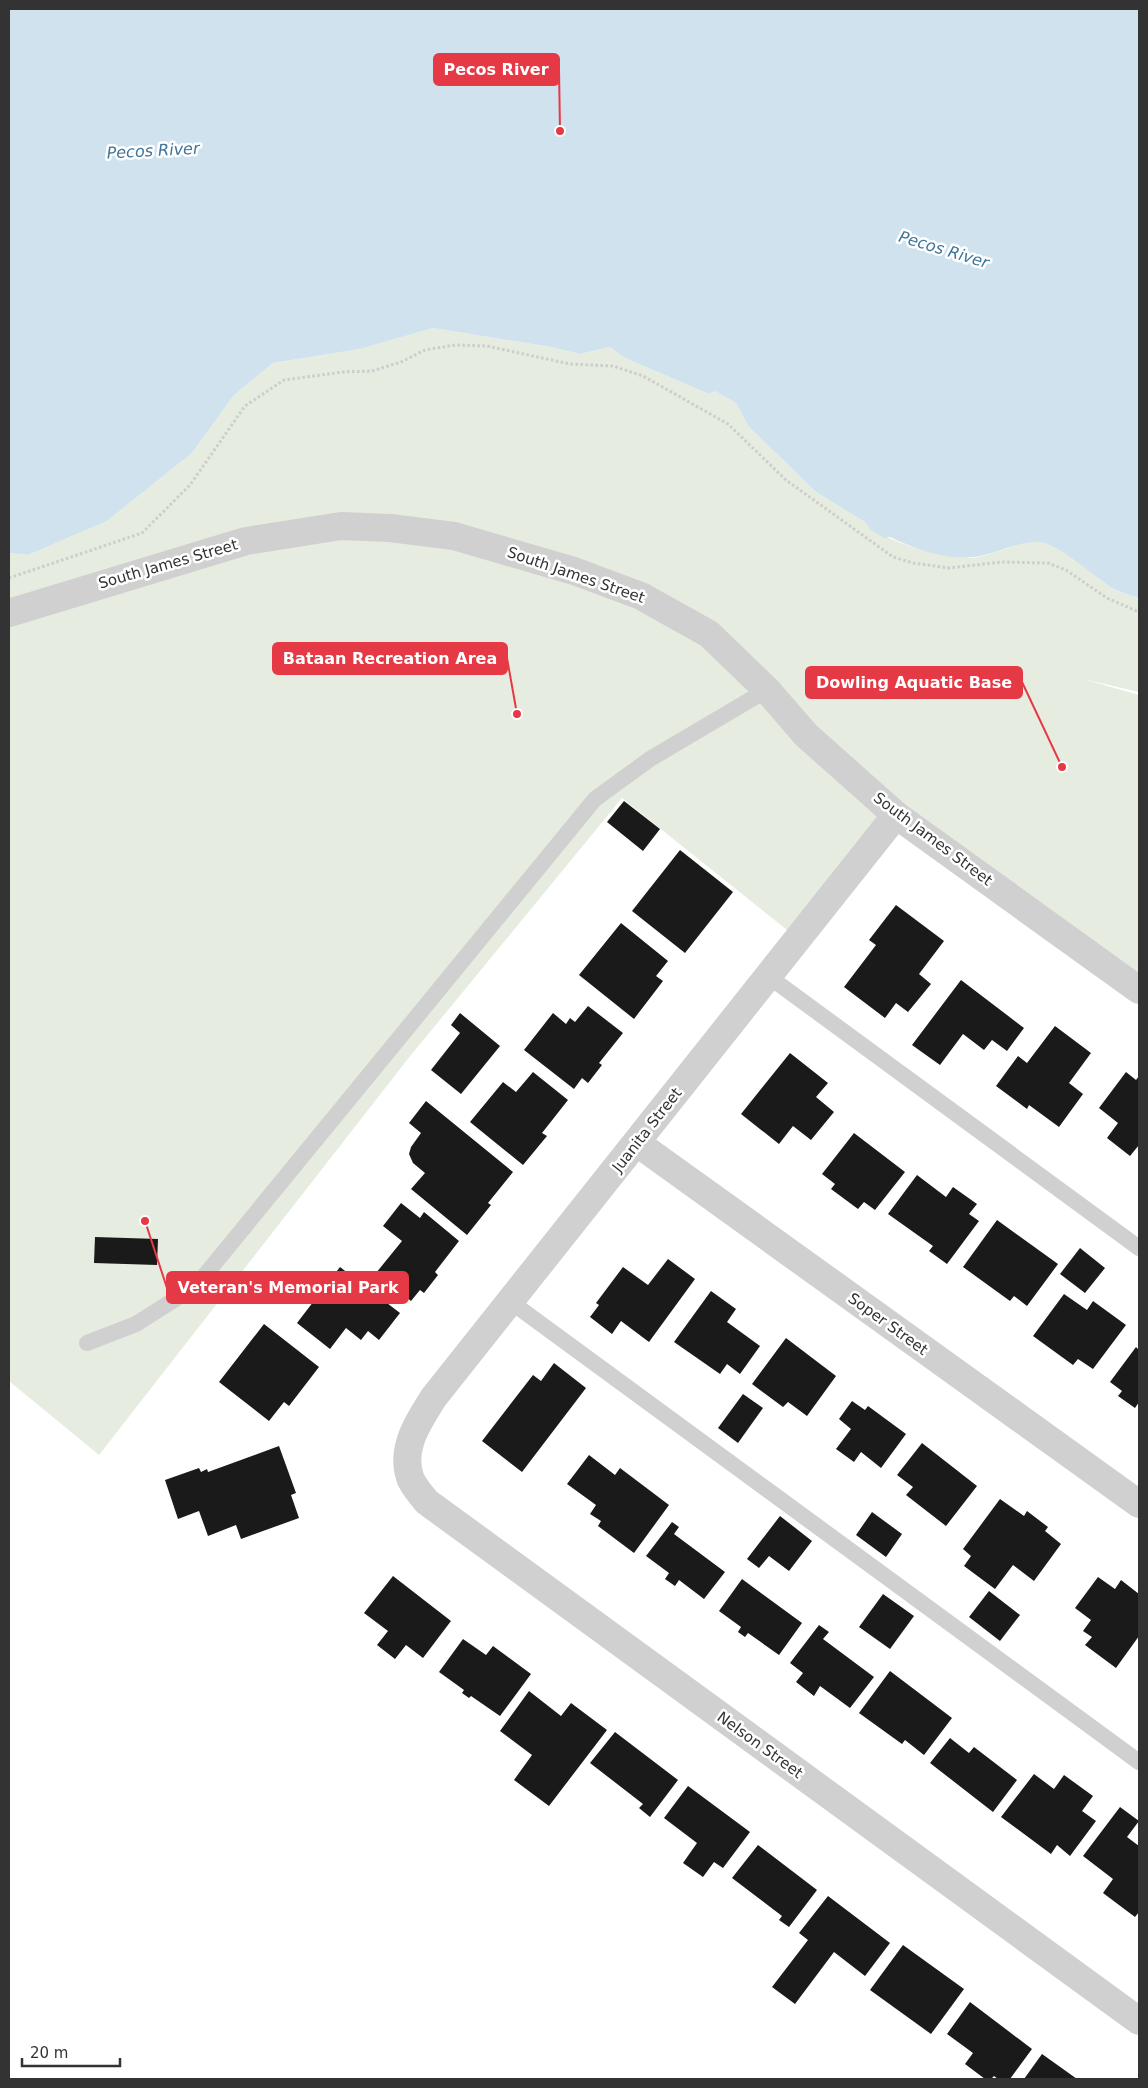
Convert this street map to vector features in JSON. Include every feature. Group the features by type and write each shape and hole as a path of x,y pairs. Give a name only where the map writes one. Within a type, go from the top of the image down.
{"street":[{"name":"South James Street","path":"9,613 246,541 341,526 390,528 454,536 507,550 641,596 709,634 767,690 806,735 896,815 1139,990"},
{"name":"Juanita Street","path":"407,1450 417,1423 434,1397 896,815"},
{"name":"Soper Street","path":"637,1143 1139,1504"},
{"name":"Nelson Street","path":"407,1450 411,1480 427,1502 1139,2021"}],"lane":[{"path":"87,1343 136,1324 196,1286 595,799 650,758 767,690"},
{"path":"768,976 1139,1248"},
{"path":"511,1302 1139,1762"}],"path":[{"path":"9,578 142,533 190,485 245,406 284,380 343,372 372,371 402,362 425,350 455,345 487,346 570,364 614,366 643,376 728,424 786,480 893,557 913,563 948,568 1001,562 1048,563 1066,570 1107,598 1139,612"}],"shaded area":[{"path":"433,328 551,347 580,354 610,347 625,358 709,394 715,391 736,403 749,427 816,492 884,536 915,548 961,558 979,557 1025,543 1039,542 1060,550 1114,589 1139,598 1139,692 1083,679 1139,695 1139,990 896,815 797,938 622,798 407,1060 99,1455 9,1381 9,553 28,555 107,521 192,453 234,395 273,363 360,349"}],"water":[{"path":"9,9 1139,9 1139,598 1114,589 1066,554 1046,544 1029,543 982,556 964,558 931,553 890,537 884,538 871,530 865,522 816,492 749,427 736,403 715,391 709,394 625,358 610,347 580,354 551,347 433,328 360,349 273,363 234,395 192,453 107,521 28,555 9,553"}],"building":[{"path":"624,801 660,829 643,851 607,822"},
{"path":"680,850 733,892 685,953 632,911"},
{"path":"896,905 944,941 919,974 931,984 908,1012 896,1003 885,1018 844,987 876,945 869,940"},
{"path":"621,923 668,961 656,976 663,981 634,1019 579,975"},
{"path":"961,980 1024,1028 1007,1051 992,1040 984,1050 963,1034 940,1065 912,1045"},
{"path":"588,1006 623,1033 599,1063 602,1065 588,1083 582,1078 574,1089 524,1050 553,1013 566,1024 570,1018 575,1022"},
{"path":"460,1013 500,1046 461,1094 431,1070 460,1033 451,1025"},
{"path":"1055,1026 1091,1053 1069,1083 1083,1094 1059,1127 1029,1105 1027,1109 996,1086 1018,1056 1027,1063"},
{"path":"790,1053 828,1083 816,1097 834,1112 811,1140 793,1126 779,1144 741,1114"},
{"path":"533,1072 568,1100 542,1133 547,1136 523,1165 470,1122 503,1082 516,1092"},
{"path":"1126,1072 1136,1080 1139,1076 1139,1145 1130,1156 1107,1138 1118,1123 1099,1108"},
{"path":"426,1101 513,1172 488,1203 491,1205 467,1235 411,1189 425,1173 413,1163 409,1154 411,1147 421,1133 409,1123"},
{"path":"854,1133 905,1172 875,1210 864,1202 858,1209 831,1189 835,1184 822,1174"},
{"path":"917,1175 946,1197 953,1187 977,1204 969,1214 979,1221 947,1264 929,1251 933,1246 888,1214"},
{"path":"401,1203 420,1218 424,1212 459,1241 435,1272 438,1275 424,1293 420,1290 411,1301 376,1273 402,1241 383,1226"},
{"path":"997,1220 1058,1264 1027,1306 1014,1296 1010,1301 963,1267"},
{"path":"95,1237 158,1239 157,1265 94,1263"},
{"path":"1080,1248 1105,1268 1085,1293 1060,1274"},
{"path":"668,1259 695,1279 649,1342 621,1321 612,1334 590,1317 599,1305 596,1303 623,1267 648,1285"},
{"path":"340,1267 400,1313 379,1340 368,1331 361,1340 346,1328 330,1349 297,1323"},
{"path":"711,1291 736,1309 727,1322 760,1346 740,1374 727,1364 720,1374 674,1342"},
{"path":"1064,1294 1087,1310 1093,1301 1126,1325 1093,1369 1078,1359 1073,1365 1033,1336"},
{"path":"264,1324 319,1367 289,1406 284,1402 269,1421 219,1382"},
{"path":"786,1338 836,1376 807,1416 788,1402 783,1407 752,1384"},
{"path":"1136,1347 1139,1350 1139,1402 1135,1408 1118,1396 1122,1391 1110,1382"},
{"path":"554,1363 586,1388 522,1472 482,1441 533,1375 541,1381"},
{"path":"743,1394 763,1408 738,1443 718,1428"},
{"path":"852,1401 865,1410 868,1406 906,1434 881,1468 861,1452 854,1462 836,1449 851,1429 839,1419"},
{"path":"922,1443 977,1486 946,1526 906,1495 913,1487 897,1475"},
{"path":"279,1446 296,1493 291,1495 299,1518 241,1539 236,1525 208,1536 199,1511 178,1519 165,1480 199,1468 201,1472 207,1469 208,1472"},
{"path":"589,1455 615,1475 620,1468 669,1505 634,1553 598,1526 601,1521 590,1514 596,1505 567,1484"},
{"path":"1000,1499 1024,1516 1027,1511 1048,1527 1045,1531 1061,1544 1034,1581 1013,1565 995,1589 964,1566 971,1556 963,1549"},
{"path":"872,1512 902,1534 886,1557 856,1535"},
{"path":"780,1516 812,1541 789,1571 769,1556 759,1568 747,1559"},
{"path":"672,1522 679,1527 674,1534 725,1572 704,1599 679,1580 675,1586 665,1579 669,1573 646,1556"},
{"path":"393,1576 451,1621 423,1658 406,1645 395,1659 377,1645 388,1631 364,1613"},
{"path":"1098,1577 1115,1589 1121,1580 1139,1594 1139,1636 1116,1668 1085,1645 1092,1637 1083,1631 1091,1620 1075,1608"},
{"path":"742,1579 802,1623 779,1655 748,1633 745,1637 738,1632 741,1627 719,1611"},
{"path":"989,1591 1020,1615 1000,1641 969,1617"},
{"path":"883,1594 914,1616 890,1649 859,1627"},
{"path":"819,1625 829,1632 823,1639 874,1677 850,1708 820,1686 814,1696 796,1682 803,1673 790,1663"},
{"path":"463,1639 486,1655 493,1646 531,1674 500,1716 471,1696 469,1698 462,1693 464,1690 439,1672"},
{"path":"890,1671 952,1718 924,1755 905,1740 902,1744 859,1713"},
{"path":"529,1691 561,1716 571,1703 607,1730 549,1806 514,1780 532,1755 500,1731"},
{"path":"615,1732 678,1780 650,1817 639,1808 643,1804 590,1763"},
{"path":"950,1738 969,1753 974,1747 1017,1780 993,1812 930,1763"},
{"path":"1034,1774 1054,1789 1064,1775 1093,1796 1082,1811 1096,1821 1070,1856 1057,1845 1051,1854 1001,1817"},
{"path":"688,1786 750,1832 723,1868 714,1862 703,1877 683,1863 697,1843 664,1818"},
{"path":"1120,1807 1139,1821 1127,1837 1139,1846 1139,1912 1135,1917 1103,1893 1113,1879 1083,1856"},
{"path":"758,1845 817,1890 789,1927 779,1920 782,1916 732,1878"},
{"path":"828,1896 890,1943 865,1976 834,1952 795,2004 772,1987 808,1940 799,1933"},
{"path":"903,1945 964,1989 931,2034 870,1990"},
{"path":"970,2002 1032,2049 1010,2079 998,2079 994,2076 991,2079 985,2079 965,2064 973,2053 947,2034"},
{"path":"1042,2054 1077,2079 1024,2079"}],"place":[{"name":"Pecos River","path":"560,131"},
{"name":"Bataan Recreation Area","path":"517,714"},
{"name":"Dowling Aquatic Base","path":"1062,767"},
{"name":"Veteran's Memorial Park","path":"145,1221"}]}
